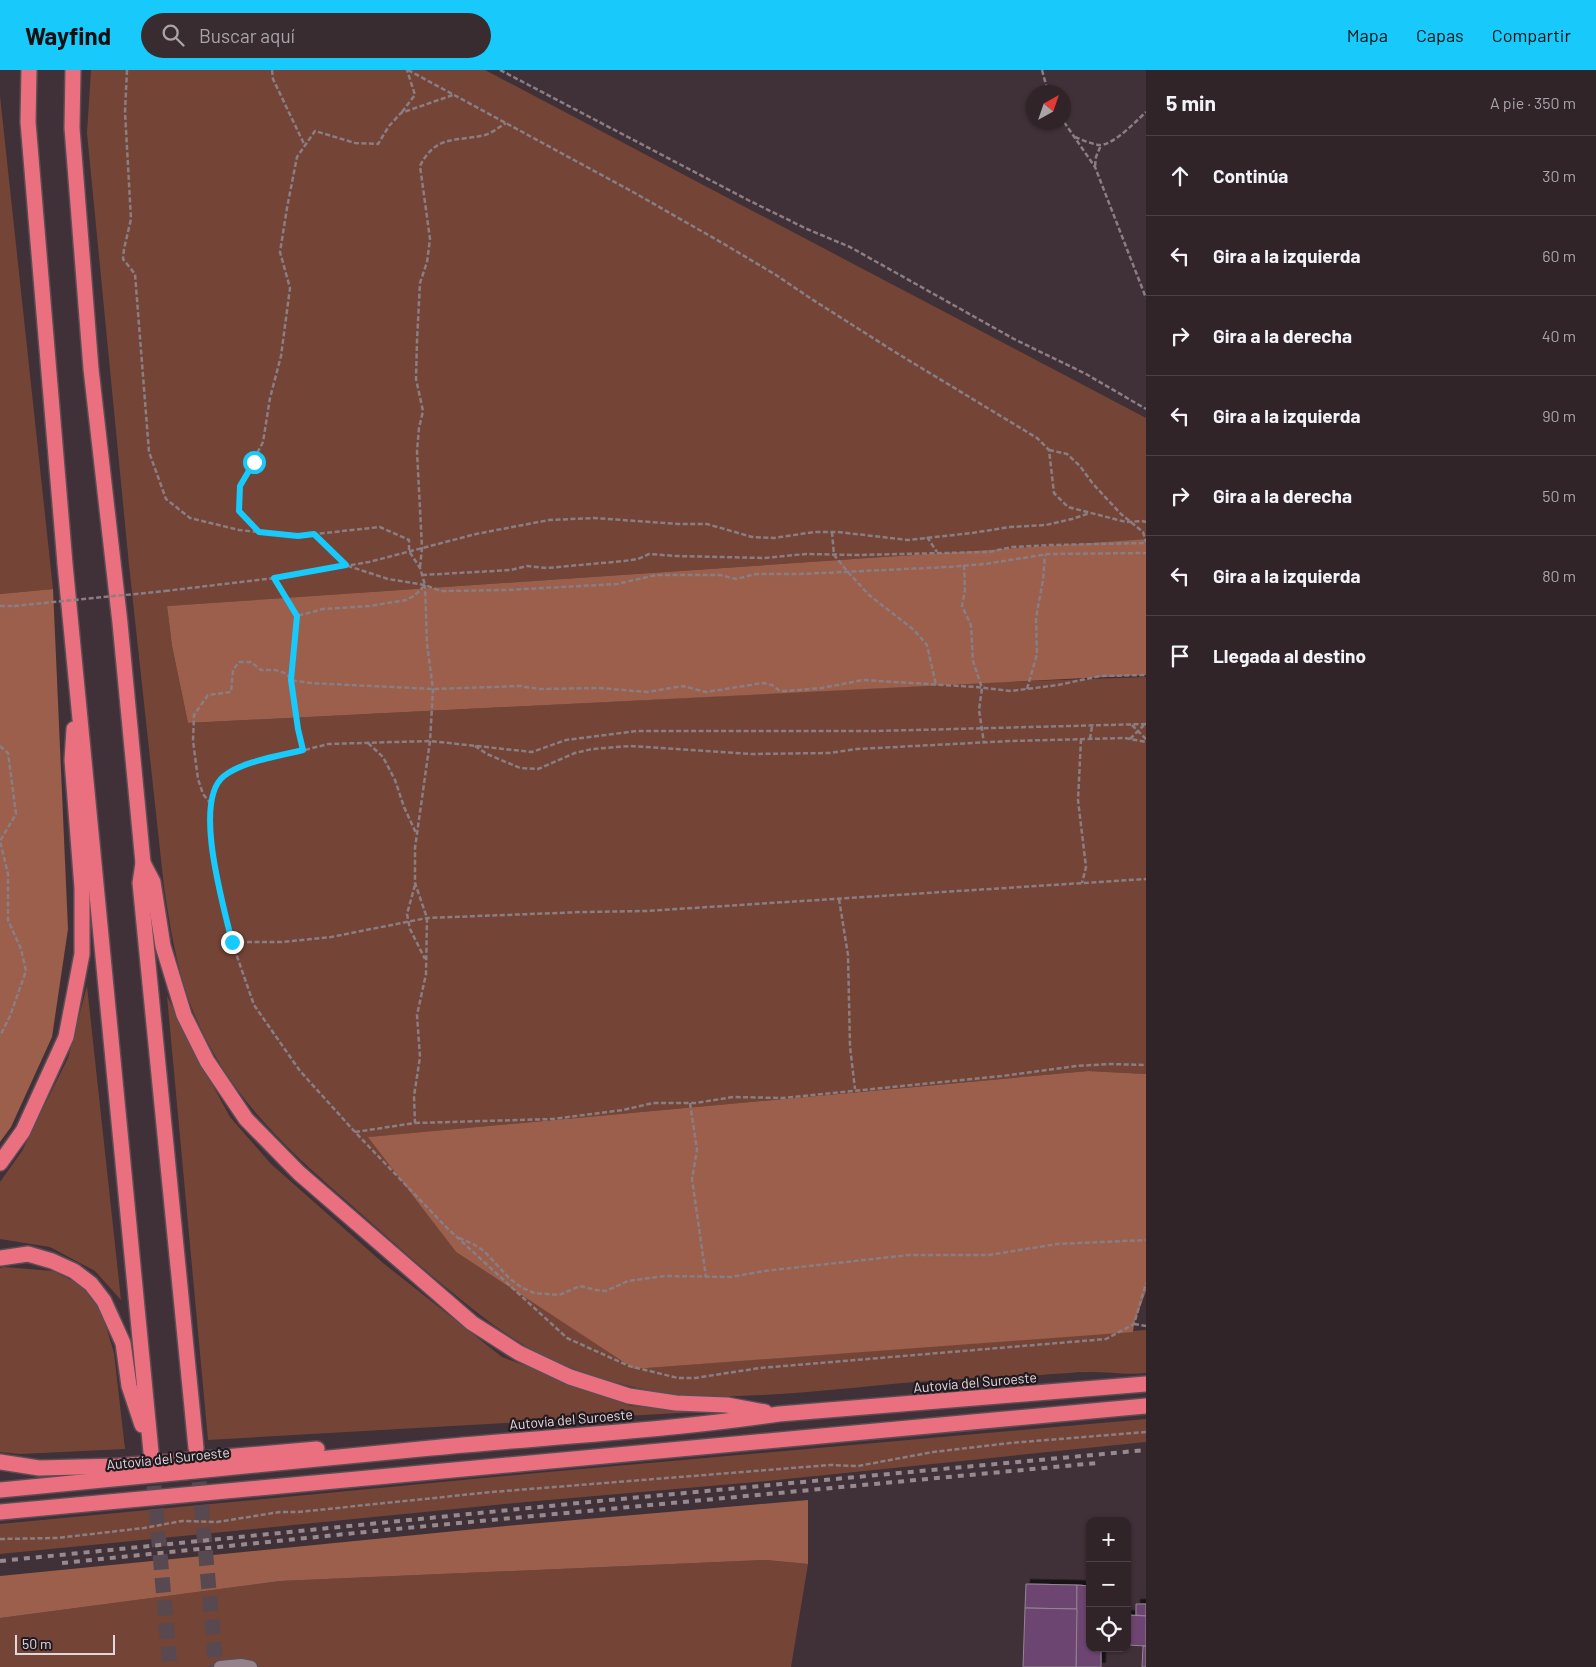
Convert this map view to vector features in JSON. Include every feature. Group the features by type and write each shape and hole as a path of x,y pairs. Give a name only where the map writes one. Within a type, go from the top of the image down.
{"highway":[{"path":"0,1258 28,1254 52,1261 74,1271 91,1284 104,1301 123,1343 130,1386 151,1452 77,688 29,132 29,70"},
{"path":"73,70 72,128 91,369 120,624 143,863 140,883 196,1448"},
{"path":"0,1163 23,1131 66,1037 82,954 82,888 72,760 77,688"},
{"path":"143,863 153,882 163,946 184,1015 207,1061 246,1119 299,1173 472,1322 519,1353 570,1377 629,1396 676,1403 727,1405 779,1414"},
{"name":"Autovía del Suroeste","path":"0,1490 430,1448 718,1423 779,1414 1146,1384"},
{"path":"0,1512 1146,1406"},
{"path":"0,1462 39,1468 119,1466 414,1441 430,1448"}],"lane":[{"path":"220,1667 246,1666"}],"path":[{"path":"127,70 125,112 131,219 123,259 135,274 149,452 166,499 190,518 239,530 298,536 380,527 409,540 410,551 420,568 425,585 427,644 433,689 430,740 415,848 415,883 407,914 408,922 426,961"},
{"path":"272,70 273,79 305,146"},
{"path":"259,532 239,511 240,486 263,442 270,398 281,356 290,288 280,252 297,158 315,131 355,143 378,144 389,126 415,95 408,70"},
{"path":"408,70 633,192 776,274 872,337 1037,438 1049,450 1067,454 1080,466 1108,501 1143,532 1146,542 1012,547 989,552 806,554 764,558 649,554 638,559 624,561 547,568 527,566 511,570 422,574"},
{"path":"500,70 807,230 850,247 1014,339 1086,374 1146,409"},
{"path":"1042,70 1046,85"},
{"path":"401,113 454,95"},
{"path":"1074,136 1104,145 1121,134 1146,112"},
{"path":"420,568 422,548 417,451 423,411 416,379 420,283 427,262 430,239 420,166 425,156 433,147 460,138 486,134 506,123"},
{"path":"1070,130 1094,167 1146,298"},
{"path":"1094,167 1096,157 1102,145"},
{"path":"1049,450 1054,493 1068,507 1130,522 1146,522"},
{"path":"0,606 165,591 274,578 369,562 476,534 549,520 594,518 707,524 752,537 774,538 814,532 832,532 908,540 1046,524 1090,513"},
{"path":"832,532 834,555 848,572 869,595 914,630 927,645 936,685"},
{"path":"314,534 346,565 388,579 425,585 441,590 507,590 617,584 656,575 720,575 736,579 756,574 848,572 964,565 1045,555 1146,553"},
{"path":"927,538 937,552"},
{"path":"1027,689 1037,654 1036,618 1043,580 1045,555"},
{"path":"964,565 965,590 962,606 970,625 973,661 982,688 979,710 984,743"},
{"path":"274,578 297,616 291,680 303,750"},
{"path":"297,616 323,609 370,606 406,600 414,596 425,585"},
{"path":"210,804 203,794 198,779 193,740 194,715 208,695 231,692 234,681 233,670 238,662 251,662 261,670 276,670 287,674 291,680 310,683 433,689 520,686 539,689 599,688 647,692 683,686 706,692 763,683 780,691 786,691 822,688 863,680 1011,691 1058,685 1100,676 1146,675"},
{"path":"1145,724 858,731 637,730 566,740 532,752 430,740 328,744 240,767 223,776 214,789 210,804 210,837 215,870 232,942 254,1005 300,1071 355,1132 458,1238 567,1338 629,1366 678,1378 695,1378 760,1368 1106,1339 1134,1324 1146,1326"},
{"path":"1130,739 1145,724"},
{"path":"1132,725 1146,740"},
{"path":"1090,739 1092,726"},
{"path":"474,746 520,768 538,769 575,752 608,747 630,746 752,754 829,753 857,749 1081,739 1146,740"},
{"path":"1081,739 1078,800 1086,866 1082,883"},
{"path":"368,743 383,757 395,780 404,807 417,834"},
{"path":"0,746 8,753 16,814 0,841 8,874 8,920 21,949 26,971 10,1016 0,1036"},
{"path":"232,942 281,942 331,937 427,918 646,911 1146,879"},
{"path":"415,883 427,918 426,974 417,1015 420,1058 414,1096 415,1123"},
{"path":"839,899 848,955 850,1046 855,1090"},
{"path":"355,1132 415,1123 553,1119 623,1110 653,1103 690,1104 733,1097 784,1098 1004,1076 1076,1066 1110,1064 1146,1065"},
{"path":"690,1104 696,1150 692,1179 706,1277"},
{"path":"458,1238 484,1251 510,1279 521,1287 534,1293 545,1295 559,1295 580,1286 606,1291 628,1281 665,1276 731,1277 909,1255 989,1255 1057,1244 1146,1240"},
{"path":"1134,1324 1146,1282"},
{"path":"0,1539 57,1538 144,1528 182,1521 217,1522 280,1512 298,1512 502,1491 830,1465 858,1466 932,1452 1146,1432"}],"shaded area":[{"path":"91,70 485,70 1146,418 1146,539 167,606 172,646 188,723 1002,682 1146,677 1146,1074 1088,1071 369,1137 456,1252 634,1369 1146,1330 1146,1373 1078,1372 942,1380 784,1394 722,1396 692,1396 664,1393 629,1386 595,1376 561,1364 520,1343 486,1319 414,1260 304,1163 263,1121 244,1098 211,1048 190,1004 176,955 169,921 129,565 87,133"},
{"path":"0,96 53,589 0,594"},
{"path":"1146,539 1146,675 188,723 172,646 167,606"},
{"path":"53,589 68,929 52,1037 11,1127 0,1142 0,594"},
{"path":"87,986 121,1300 95,1271 50,1247 0,1239 0,1182 22,1151 68,1058"},
{"path":"167,996 189,1042 230,1117 271,1164 383,1263 502,1357 630,1406 713,1411 208,1440"},
{"path":"1088,1071 1146,1074 1146,1291 1133,1332 634,1369 456,1252 368,1137"},
{"path":"0,1268 53,1271 81,1285 102,1313 114,1353 125,1449 20,1454 0,1452"},
{"path":"1146,1419 1146,1442 756,1482 526,1502 0,1554 0,1524 548,1472"},
{"path":"808,1500 808,1564 766,1560 280,1581 0,1618 0,1576 506,1526"},
{"path":"766,1560 808,1564 791,1667 0,1667 0,1618 280,1581"}],"building":[{"path":"1026,1584 1077,1585 1077,1609 1025,1608"},
{"path":"1077,1585 1086,1586 1086,1652 1101,1652 1101,1667 1076,1667"},
{"path":"1136,1604 1146,1604 1146,1616 1136,1615"},
{"path":"1025,1608 1077,1609 1076,1667 1023,1667"},
{"path":"1131,1615 1146,1616 1146,1646 1131,1645"},
{"path":"1143,1646 1146,1646 1146,1667 1142,1667"}],"tunnel":[{"path":"197,1459 216,1667"},
{"path":"152,1463 170,1667"}],"railway":[{"path":"0,1561 599,1501 1146,1450"},
{"path":"62,1563 385,1530 1097,1463"}],"route":[{"path":"232,942 215,870 210,837 210,804 214,789 223,776 240,767 303,750 291,680 297,616 274,578 346,565 314,534 298,536 259,532 239,511 240,486 254,462"}]}
